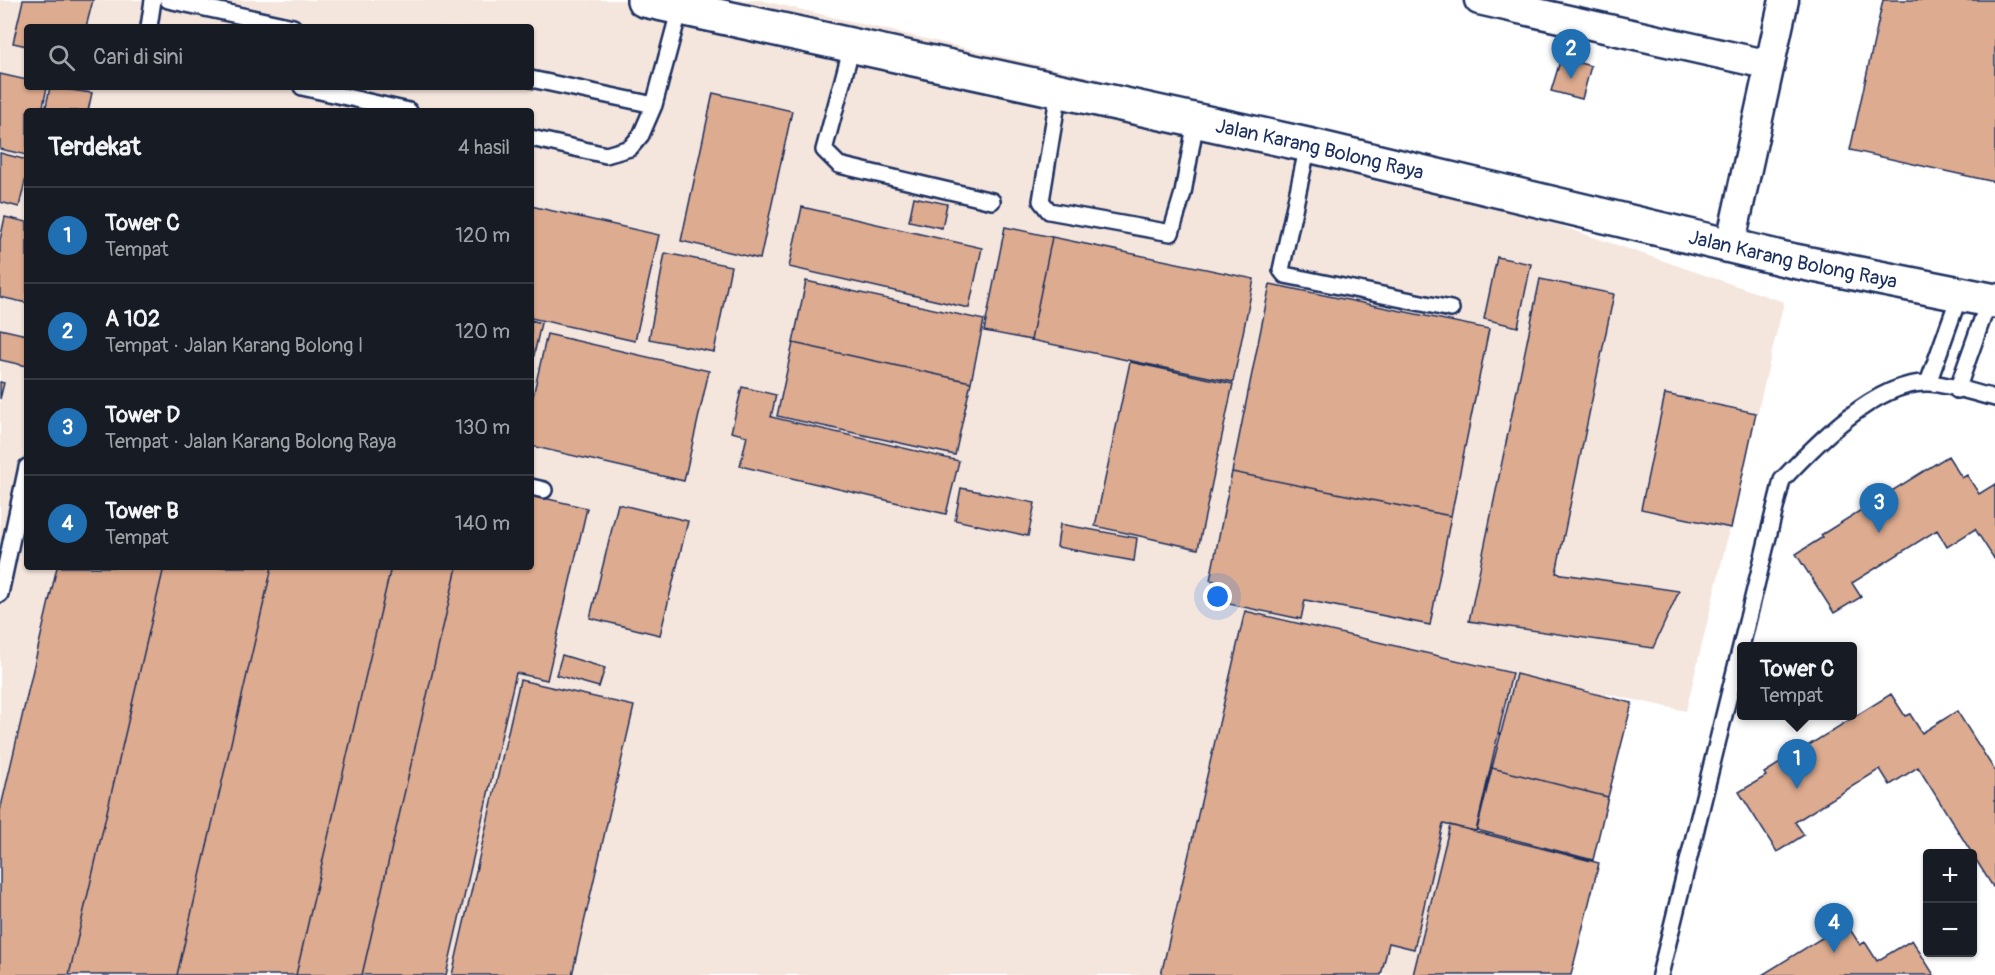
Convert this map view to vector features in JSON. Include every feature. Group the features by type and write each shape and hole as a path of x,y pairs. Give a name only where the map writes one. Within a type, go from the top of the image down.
{"street":[{"name":"Jalan Karang Bolong Raya","path":"644,0 1308,145 1730,246 1981,298"},
{"path":"1479,0 1770,65"},
{"path":"1730,246 1784,0"}],"lane":[{"path":"149,24 153,0"},
{"path":"168,0 279,24"},
{"path":"534,139 606,155 630,148 641,135 654,105 680,8"},
{"path":"852,46 824,150 830,158 840,165 992,201"},
{"path":"534,80 654,105"},
{"path":"315,90 396,108"},
{"path":"1059,91 1041,201 1049,211 1171,233 1183,194 1196,120"},
{"path":"1308,145 1281,270 1285,275 1450,309"},
{"path":"1929,383 1981,298"},
{"path":"1957,390 1981,298"},
{"path":"1742,642 1782,480 1813,447 1854,414 1894,390 1929,383 1994,396"},
{"path":"0,594 6,536 24,477"},
{"path":"1660,975 1737,663"}],"shaded area":[{"path":"0,0 760,0 1200,103 1784,302 1686,711 1607,694 1552,975 0,975"}],"building":[{"path":"23,0 93,0 87,24 24,24 24,45 13,43"},
{"path":"1883,0 1995,0 1995,182 1850,150"},
{"path":"1561,58 1591,66 1582,99 1551,91"},
{"path":"0,74 24,79 24,90 46,90 43,108 24,108 24,154 0,149"},
{"path":"49,90 92,93 89,108 46,108"},
{"path":"713,93 792,111 760,259 681,241"},
{"path":"0,153 24,159 24,186 19,207 0,202"},
{"path":"914,197 947,204 942,228 909,221"},
{"path":"534,207 659,235 635,341 534,319"},
{"path":"802,207 982,248 969,308 789,267"},
{"path":"5,217 24,221 24,302 0,297 0,240"},
{"path":"1005,227 1052,237 1031,340 984,331"},
{"path":"1052,237 1254,279 1233,382 1031,340"},
{"path":"665,253 731,266 714,352 649,339"},
{"path":"1497,257 1531,264 1518,327 1484,319"},
{"path":"1540,279 1614,294 1556,573 1679,591 1653,648 1469,621"},
{"path":"806,281 984,320 971,382 793,343"},
{"path":"1270,284 1489,329 1451,516 1232,472"},
{"path":"534,321 541,323 534,355"},
{"path":"0,329 24,334 24,365 0,360"},
{"path":"547,334 709,371 684,481 534,447 534,392"},
{"path":"793,343 971,382 955,455 777,416"},
{"path":"1130,362 1233,384 1198,549 1095,526"},
{"path":"0,382 4,383 0,399"},
{"path":"742,387 776,395 771,417 959,461 946,514 740,466 747,436 731,432"},
{"path":"1665,394 1756,413 1731,528 1641,509"},
{"path":"1948,456 1962,478 1967,475 1979,494 1995,484 1995,560 1975,529 1947,547 1937,530 1852,583 1861,597 1834,613 1796,554 1823,537 1821,535"},
{"path":"1232,472 1451,516 1430,625 1305,600 1301,619 1215,601 1219,582 1210,580"},
{"path":"961,488 1035,503 1028,536 955,520"},
{"path":"534,496 587,508 547,680 516,673 446,975 362,975 456,570 534,570"},
{"path":"618,504 688,521 660,635 590,618"},
{"path":"1060,524 1137,538 1134,561 1057,547"},
{"path":"56,570 163,570 69,975 0,975 0,811"},
{"path":"163,570 271,570 177,975 69,975"},
{"path":"271,570 390,570 296,975 177,975"},
{"path":"390,570 456,570 362,975 296,975"},
{"path":"1245,611 1512,673 1476,831 1443,824 1414,949 1389,943 1381,975 1161,975"},
{"path":"562,655 605,668 599,687 556,675"},
{"path":"1516,674 1632,703 1608,797 1492,768"},
{"path":"520,680 634,706 572,975 452,975"},
{"path":"1891,694 1905,716 1910,714 1922,733 1957,711 1995,771 1995,886 1993,887 1977,861 1977,849 1969,849 1918,767 1890,785 1880,769 1795,822 1804,835 1777,852 1739,792 1766,776 1764,773 1849,720 1857,720 1857,715"},
{"path":"1492,768 1608,797 1593,860 1477,830"},
{"path":"1450,825 1599,863 1571,975 1413,975"},
{"path":"1846,923 1860,945 1865,942 1877,961 1912,940 1934,975 1762,975"}],"place":[{"name":"A 102","path":"1571,79"},
{"name":"Tower D","path":"1879,533"},
{"name":"Tower C","path":"1797,789"},
{"name":"Tower B","path":"1834,953"}]}
